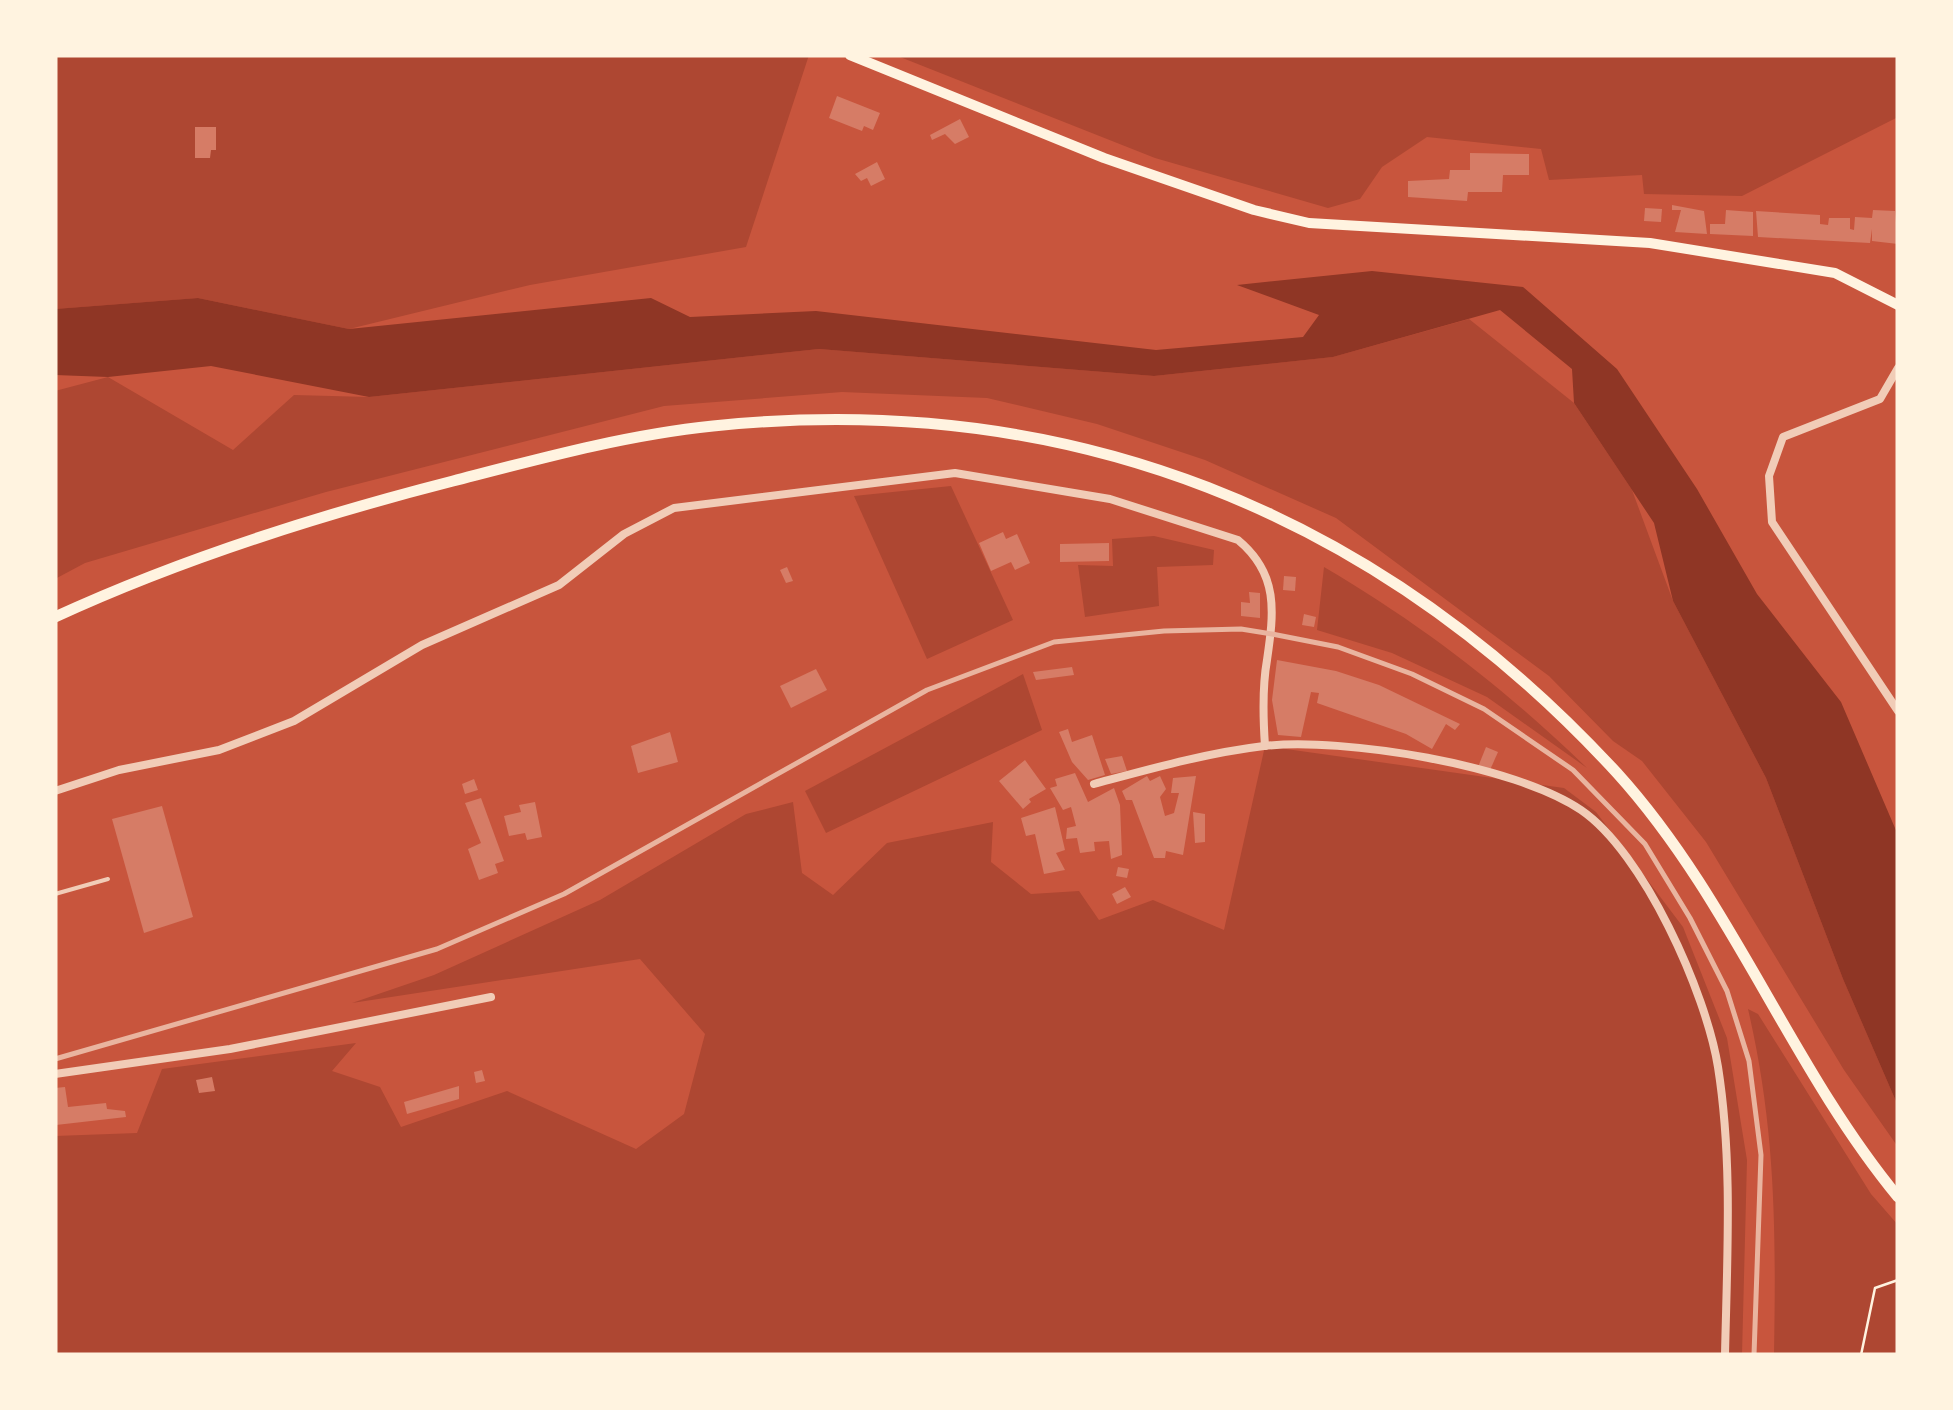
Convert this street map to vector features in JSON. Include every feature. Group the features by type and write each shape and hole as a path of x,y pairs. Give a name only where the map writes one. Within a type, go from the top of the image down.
{"main road":[{"path":"850,55 1104,158 1254,210 1310,223 1650,243 1834,273 1898,305"},
{"path":"55,620 99,597 222,547 427,488 585,449 705,426 825,418 914,420 1082,448 1184,479 1256,505 1352,554 1459,626 1546,698 1620,776 1685,859 1852,1136 1898,1197"}],"street":[{"path":"1898,368 1880,398 1783,437 1770,476 1772,522 1898,711"},
{"path":"55,790 119,770 218,750 294,721 456,628 560,585 654,516 706,502 954,472 1110,499 1238,540 1266,572 1274,616 1264,690 1264,746"},
{"path":"1094,784 1185,759 1264,746 1336,747 1439,760 1553,795 1606,830 1676,939 1696,986 1718,1064 1727,1148 1725,1355"},
{"path":"55,1074 230,1049 491,997"}],"lane":[{"path":"55,894 108,878"}],"path":[{"path":"1861,1355 1875,1288 1898,1280"}],"shaded area":[{"path":"55,55 809,55 746,247 530,285 349,329 198,298 55,309"},
{"path":"895,55 1898,55 1898,117 1742,196 1644,194 1642,175 1549,180 1541,149 1427,137 1382,167 1360,199 1328,208 1155,158"},
{"path":"1372,271 1523,287 1617,369 1697,489 1757,594 1841,702 1898,835 1898,1106 1843,979 1766,778 1673,601 1654,523 1574,403 1572,369 1500,310 1333,357 1154,376 819,349 369,397 211,366 108,377 55,375 55,309 198,298 349,329 651,298 690,317 816,311 1156,350 1303,337 1319,315 1237,285"},
{"path":"1469,319 1574,403 1632,490 1673,601 1766,778 1843,979 1898,1106 1898,1147 1844,1070 1706,842 1642,761 1613,741 1549,676 1336,518 1205,460 1097,424 987,398 842,392 664,406 326,492 85,563 55,579 55,391 108,377 233,450 294,395 369,397 819,349 1154,376 1333,357"},
{"path":"951,486 1013,620 927,659 854,496"},
{"path":"1154,536 1214,550 1213,565 1157,567 1159,606 1085,617 1078,565 1113,566 1112,539"},
{"path":"1324,567 1462,660 1587,768 1487,697 1392,653 1317,630"},
{"path":"1023,674 1042,730 826,833 805,791"},
{"path":"1265,746 1564,788 1596,812 1683,927 1727,1038 1747,1160 1742,1355 55,1355 55,1136 137,1133 162,1069 356,1043 332,1071 380,1087 401,1127 507,1091 636,1149 684,1114 705,1034 640,959 352,1003 434,975 600,900 746,814 793,802 802,873 833,895 887,843 993,822 991,862 1031,894 1079,891 1099,920 1153,900 1224,930"},
{"path":"1748,1009 1758,1014 1871,1194 1898,1225 1898,1355 1774,1355 1775,1266 1769,1139"}],"building":[{"path":"837,96 880,113 873,130 864,126 862,131 829,118"},
{"path":"960,119 969,137 955,144 945,134 932,140 930,135"},
{"path":"195,127 216,127 216,150 211,150 210,158 195,158"},
{"path":"1470,153 1529,154 1529,175 1503,175 1502,192 1468,192 1467,201 1408,197 1408,181 1449,179 1450,170 1470,170"},
{"path":"877,162 885,179 871,186 867,178 861,181 855,174"},
{"path":"1672,205 1704,211 1707,234 1675,232 1681,210 1672,210"},
{"path":"1645,208 1662,209 1661,222 1644,221"},
{"path":"1726,210 1753,212 1753,236 1710,234 1710,224 1725,224"},
{"path":"1873,210 1895,211 1898,244 1872,241 1872,229 1870,243 1758,237 1756,211 1820,215 1820,224 1828,225 1829,218 1850,218 1850,229 1854,230 1855,217 1872,218"},
{"path":"1003,532 1006,539 1017,534 1030,563 1015,570 1011,562 991,571 979,543"},
{"path":"1109,543 1109,561 1060,562 1060,544"},
{"path":"787,567 793,581 786,583 780,570"},
{"path":"1284,576 1296,577 1295,591 1283,590"},
{"path":"1249,592 1260,593 1260,618 1241,616 1241,602 1250,603"},
{"path":"1304,614 1316,617 1314,627 1302,625"},
{"path":"1277,660 1336,671 1379,685 1460,724 1455,730 1446,724 1432,749 1406,734 1317,703 1319,693 1311,692 1301,737 1278,735 1272,700"},
{"path":"1072,667 1074,675 1036,680 1033,672"},
{"path":"816,669 827,690 791,708 780,686"},
{"path":"1068,729 1072,742 1092,735 1105,775 1088,780 1072,762 1059,732"},
{"path":"670,732 678,762 638,773 631,746"},
{"path":"1486,747 1498,752 1490,770 1478,767"},
{"path":"1122,756 1127,771 1111,774 1105,759"},
{"path":"1025,760 1046,789 1029,799 1031,802 1023,809 999,781"},
{"path":"1075,773 1088,802 1114,788 1120,805 1122,855 1111,859 1109,841 1094,842 1095,851 1080,853 1077,838 1066,839 1067,828 1076,826 1071,807 1063,810 1050,788 1057,786 1055,779"},
{"path":"1147,776 1150,781 1160,776 1166,789 1160,797 1165,816 1174,813 1179,793 1171,793 1173,778 1196,776 1183,855 1166,851 1165,858 1154,858 1132,800 1126,800 1122,791"},
{"path":"474,779 478,790 465,794 462,784"},
{"path":"481,798 504,861 495,864 498,873 479,880 468,849 481,843 465,803"},
{"path":"535,802 542,837 527,840 525,833 509,836 504,816 521,812 519,805"},
{"path":"162,806 193,917 144,933 112,819"},
{"path":"1055,807 1065,850 1056,853 1065,870 1044,874 1035,834 1026,836 1021,818"},
{"path":"1193,812 1205,814 1205,842 1195,843"},
{"path":"1118,867 1129,869 1127,878 1116,876"},
{"path":"1125,887 1131,897 1117,904 1112,894"},
{"path":"482,1070 485,1081 476,1083 474,1072"},
{"path":"212,1077 215,1091 199,1093 196,1080"},
{"path":"459,1086 459,1099 407,1114 404,1102"},
{"path":"65,1087 68,1107 106,1103 107,1109 125,1111 126,1117 56,1125 55,1088"}],"railway":[{"path":"55,1059 437,949 564,894 927,690 1054,642 1164,631 1241,629 1272,634 1338,647 1412,674 1484,709 1573,770 1645,844 1690,918 1727,991 1749,1061 1761,1155 1754,1355"}]}
